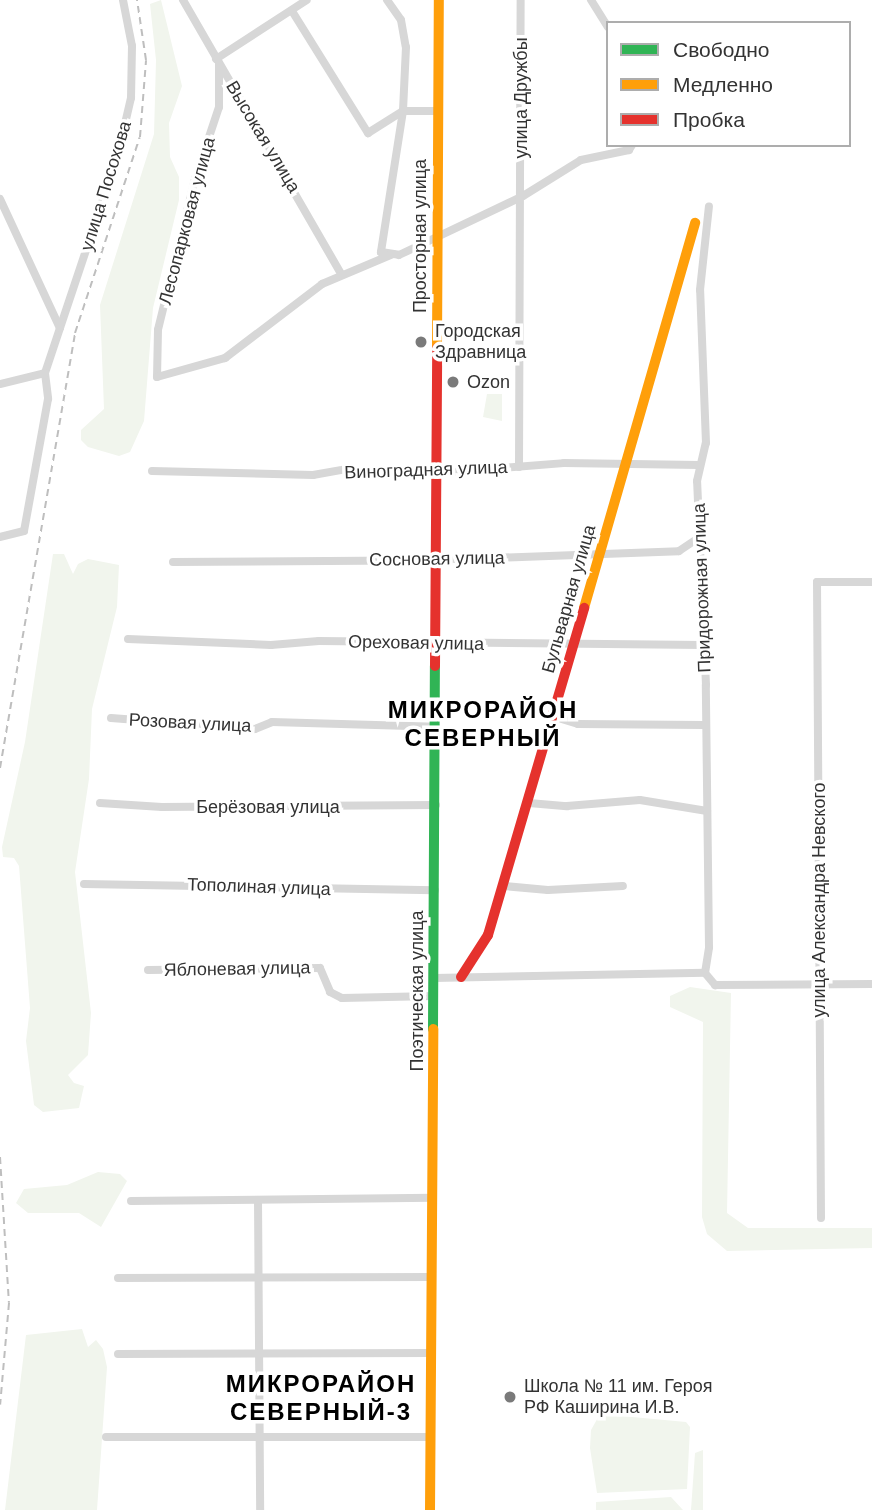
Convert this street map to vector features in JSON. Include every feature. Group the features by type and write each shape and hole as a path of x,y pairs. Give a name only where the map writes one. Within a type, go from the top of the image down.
{"street":[{"name":"улица Посохова","path":"45,373 124,136 131,98 132,46 123,0"},
{"name":"Высокая улица","path":"183,0 341,274"},
{"path":"218,62 307,0"},
{"path":"387,0 401,20 406,47 403,111 381,252 393,254"},
{"name":"Просторная улица","path":"438,473 436,237 439,0"},
{"name":"улица Дружбы","path":"519,467 523,196 522,0"},
{"path":"591,0 606,24"},
{"path":"292,11 368,133 403,111 439,111"},
{"name":"Лесопарковая улица","path":"218,62 219,107 195,179 158,330 157,377 240,350 321,284 341,274"},
{"path":"341,274 354,274 523,196 581,160 631,148"},
{"path":"0,199 60,328"},
{"name":"Придорожная улица","path":"705,973 709,947 707,811 703,645 697,539 699,464 706,443 700,290 709,206"},
{"name":"Бульварная улица","path":"461,977 488,934 504,886 555,717 572,643 628,464 695,223"},
{"path":"0,384 45,373 48,399 24,531 0,537"},
{"name":"Виноградная улица","path":"152,471 438,473 519,467 699,464"},
{"name":"Поэтическая улица","path":"430,1510 438,473"},
{"name":"Сосновая улица","path":"173,562 438,560 679,551 697,539"},
{"name":"улица Александра Невского","path":"821,1218 817,582 872,582"},
{"name":"Ореховая улица","path":"128,639 271,645 703,645"},
{"path":"555,717 578,724 703,724"},
{"name":"Розовая улица","path":"111,718 255,729 272,722 436,727"},
{"path":"529,803 567,806 640,800 707,811"},
{"name":"Берёзовая улица","path":"100,803 162,807 436,805"},
{"name":"Тополиная улица","path":"84,884 435,890"},
{"path":"504,886 548,890 623,886"},
{"name":"Яблоневая улица","path":"148,970 320,968 330,992 342,998 434,996"},
{"path":"434,978 705,973 715,985 872,984"},
{"path":"131,1201 433,1198"},
{"path":"258,1200 260,1510"},
{"path":"118,1278 432,1277"},
{"path":"118,1354 432,1353"},
{"path":"106,1437 431,1437"}],"shaded area":[{"path":"161,0 182,86 169,123 170,157 179,177 179,200 153,308 144,421 130,452 119,456 88,447 81,440 81,430 104,409 100,305 154,134 156,60 150,4"},
{"path":"487,394 502,394 502,421 483,417"},
{"path":"53,554 64,554 73,574 78,564 88,559 119,565 117,607 92,709 89,779 75,872 91,1013 88,1055 68,1075 74,1083 84,1086 79,1108 43,1112 34,1105 26,1041 30,1008 19,866 14,858 3,857 2,847 25,742"},
{"path":"690,987 731,993 727,1213 748,1228 872,1228 872,1248 727,1251 707,1234 702,1217 703,1022 670,1007 670,996"},
{"path":"98,1172 120,1174 127,1181 101,1227 79,1213 28,1213 16,1203 24,1189 67,1185"},
{"path":"82,1329 88,1347 96,1340 103,1349 107,1367 97,1510 5,1510 26,1335"},
{"path":"600,1414 686,1422 690,1427 687,1489 597,1493 590,1448 591,1430"},
{"path":"703,1450 703,1510 691,1510 695,1453"},
{"path":"671,1497 683,1510 596,1510 596,1502"}],"railway":[{"path":"0,768 75,333 140,137 146,60 137,0"},
{"path":"0,1157 9,1303 0,1405"}],"traffic: fast":[{"path":"433,1029 435,666"}],"traffic: slow":[{"path":"437,348 439,0"},
{"path":"584,608 695,223"},
{"path":"430,1510 433,1029"}],"traffic: jam":[{"path":"435,666 437,348"},
{"path":"461,977 488,935 584,608"}],"place":[{"name":"Городская Здравница","path":"421,342"},
{"name":"Ozon","path":"453,382"},
{"name":"Школа № 11 им. Героя РФ Каширина И.В.","path":"510,1397"}],"district":[{"name":"МИКРОРАЙОН СЕВЕРНЫЙ","path":"483,724"},
{"name":"МИКРОРАЙОН СЕВЕРНЫЙ-3","path":"321,1398"}]}
